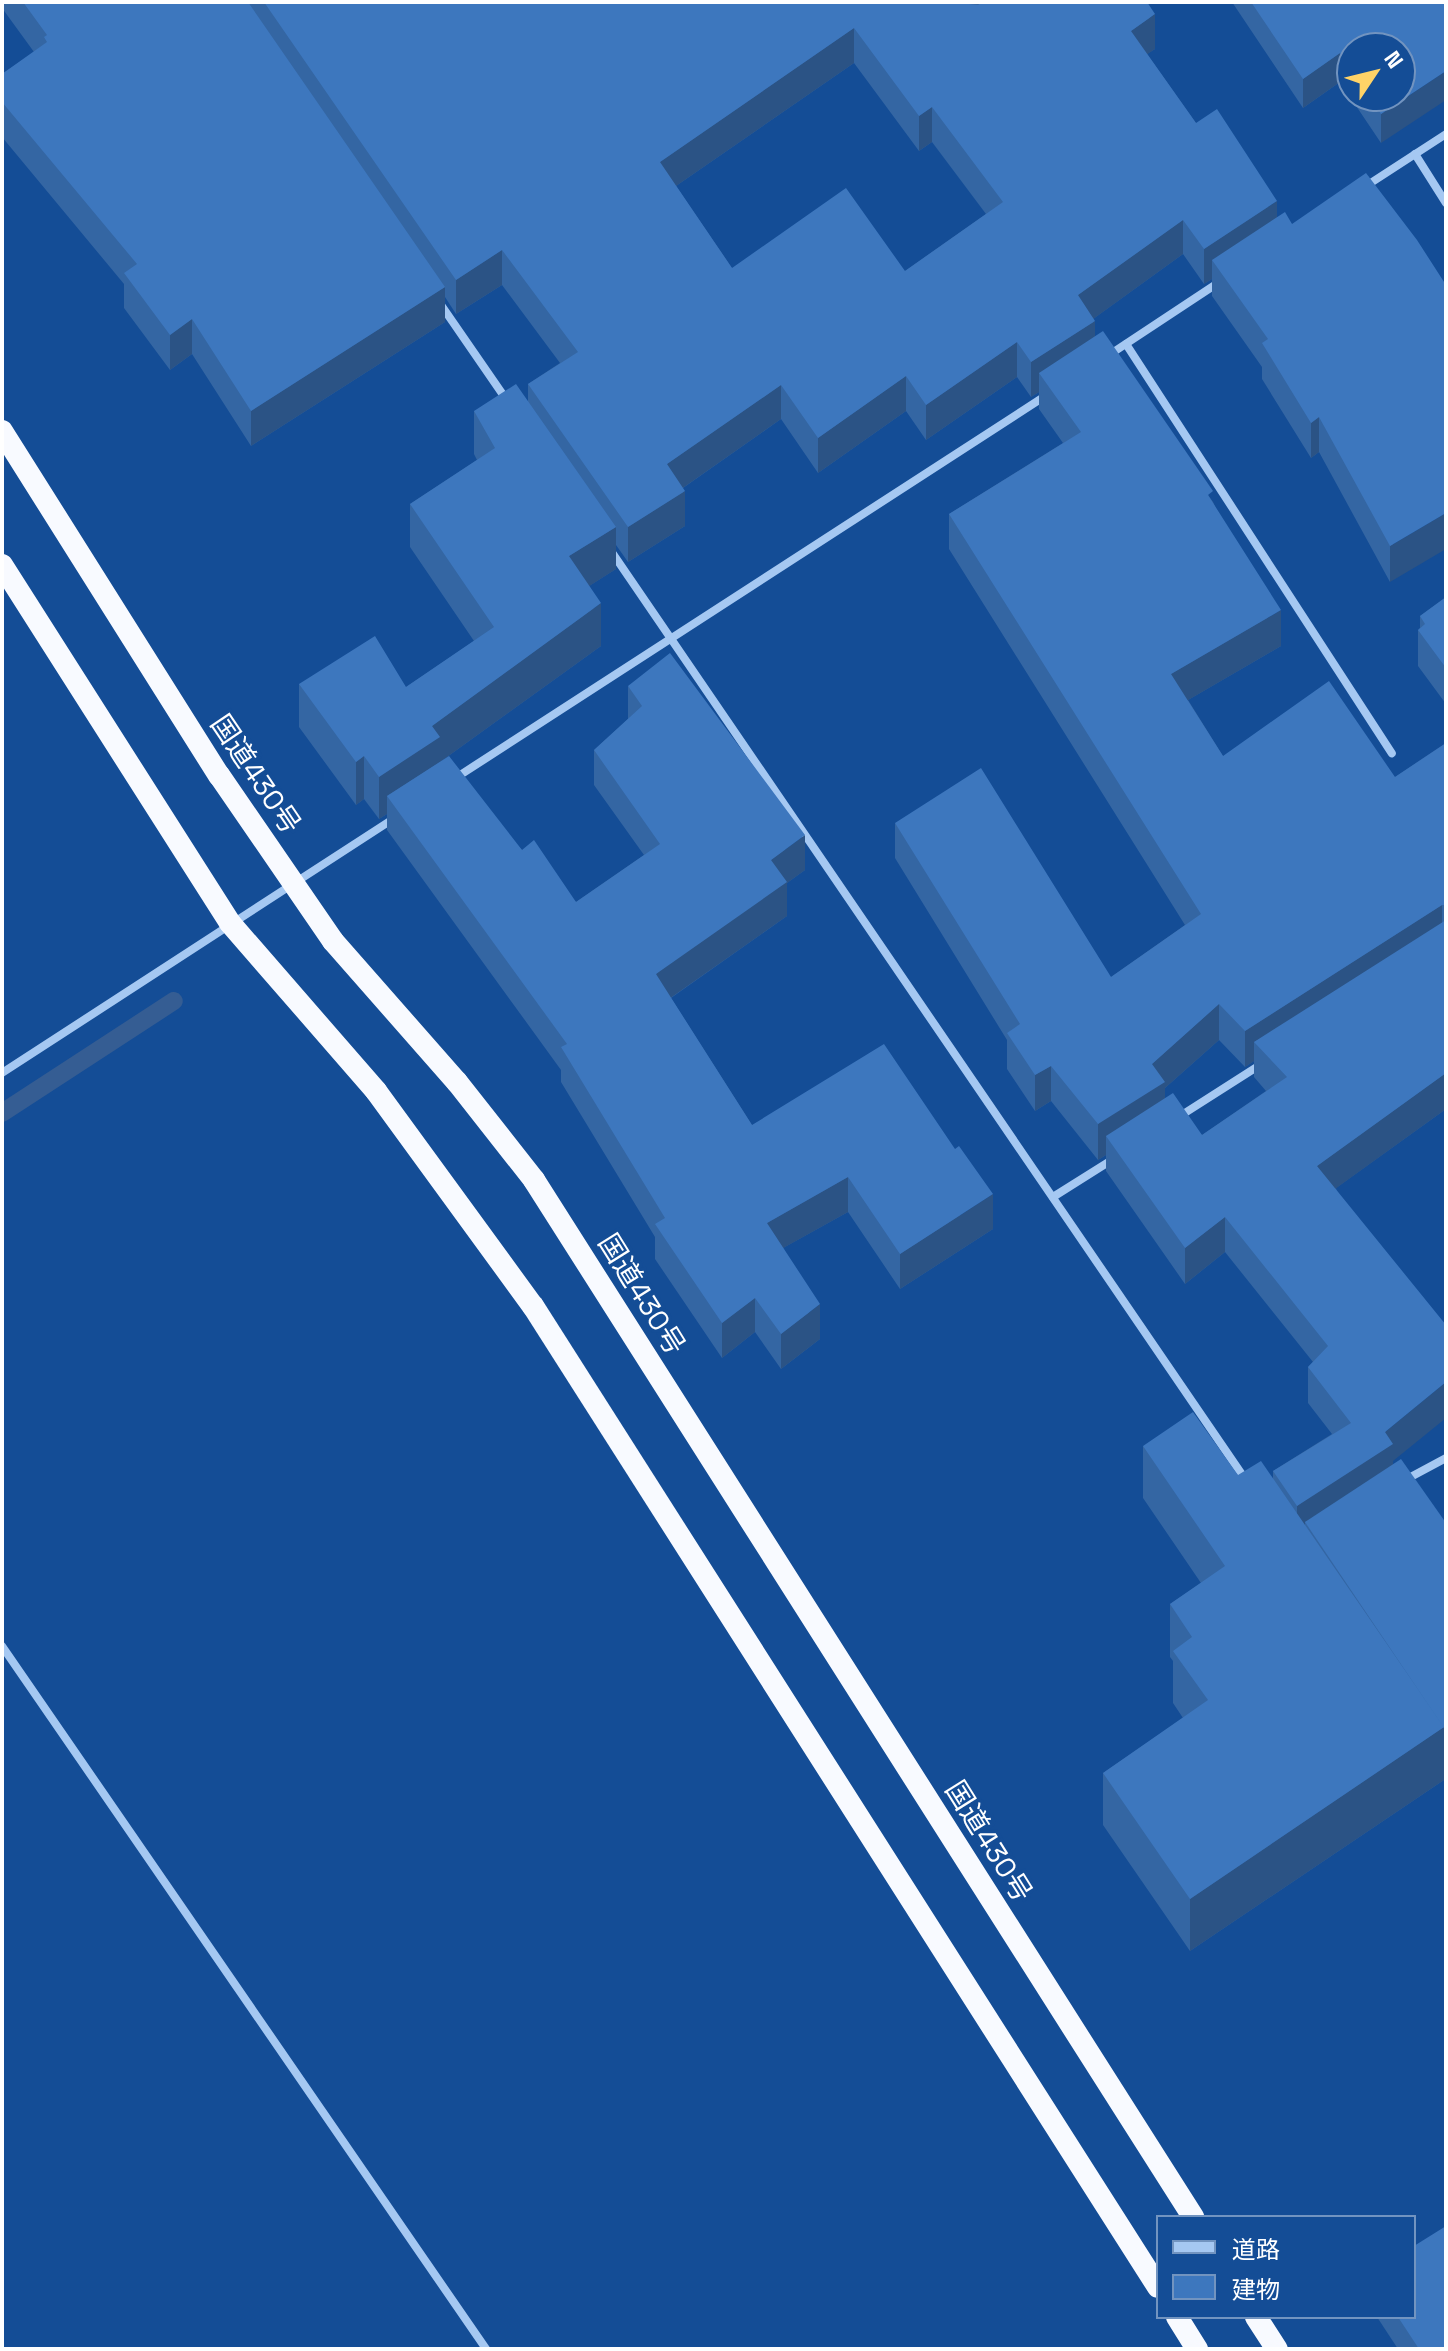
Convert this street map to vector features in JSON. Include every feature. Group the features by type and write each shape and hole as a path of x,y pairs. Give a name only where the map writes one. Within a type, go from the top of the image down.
{"highway":[{"name":"国道430号","path":"2,431 219,775 333,941 457,1082 534,1180 1192,2215"},
{"path":"2,565 230,923 376,1091 533,1306 1156,2284"},
{"path":"1178,2319 1197,2349"},
{"path":"1257,2319 1277,2349"}],"street":[{"path":"1363,189 1446,134"},
{"path":"1415,154 1446,203"},
{"path":"1099,361 1231,275"},
{"path":"430,289 511,406"},
{"path":"1126,344 1392,753"},
{"path":"448,783 1060,388"},
{"path":"601,536 1250,1486"},
{"path":"2,1073 408,809"},
{"path":"1171,1122 1276,1055"},
{"path":"1053,1197 1118,1155"},
{"path":"1392,1488 1446,1458"},
{"path":"2,1646 486,2349"}],"building":[{"path":"23,2 248,2 445,287 251,411 192,319 170,335 124,273 137,264 2,102 2,74 47,42 44,37 47,35"},
{"path":"264,2 969,2 978,5 983,2 1147,2 1155,14 1131,31 1196,123 1217,109 1277,201 1204,249 1183,220 1078,295 1095,321 1031,362 1017,342 926,405 906,376 818,438 781,385 667,464 685,491 628,527 528,384 578,352 502,250 456,280","holes":["854,28 919,116 932,107 1003,202 905,271 846,188 732,268 660,162"]},
{"path":"1251,2 1446,2 1446,71 1416,91 1416,32 1336,32 1336,56 1303,79"},
{"path":"1366,173 1417,240 1446,285 1446,513 1390,546 1319,417 1311,423 1262,343 1268,339 1212,260 1285,212 1292,224"},
{"path":"1103,331 1213,491 1208,495 1281,610 1171,674 1223,756 1329,681 1395,777 1446,743 1446,905 1245,1031 1219,1004 1152,1064 1165,1082 1098,1124 1051,1066 1035,1075 1007,1033 1020,1024 895,823 981,768 1111,977 1201,914 949,514 1081,432 1039,373"},
{"path":"516,384 616,527 569,556 601,603 432,726 440,737 379,777 364,756 356,762 299,684 375,636 406,687 494,627 410,504 495,448 474,411"},
{"path":"1446,597 1446,668 1418,630 1425,624 1420,616"},
{"path":"670,653 805,835 771,860 787,882 656,974 752,1125 884,1044 955,1149 959,1146 993,1194 900,1254 848,1177 767,1223 820,1304 781,1334 755,1298 722,1323 655,1224 665,1218 561,1047 567,1044 387,796 449,756 522,850 534,840 576,902 660,844 594,750 642,706 628,686"},
{"path":"1446,920 1446,1073 1317,1166 1446,1325 1446,1382 1385,1432 1393,1444 1297,1506 1273,1471 1351,1423 1308,1367 1328,1346 1225,1217 1185,1248 1106,1136 1173,1093 1202,1135 1287,1077 1254,1042"},
{"path":"1193,1412 1238,1475 1261,1461 1444,1727 1190,1899 1103,1773 1208,1700 1173,1651 1192,1637 1170,1604 1225,1566 1143,1446"},
{"path":"1401,1459 1446,1523 1446,1731 1305,1522"},
{"path":"1446,2226 1446,2349 1419,2349 1399,2319 1416,2319 1416,2245"}],"waterway":[{"path":"2,1113 174,1001"}]}
